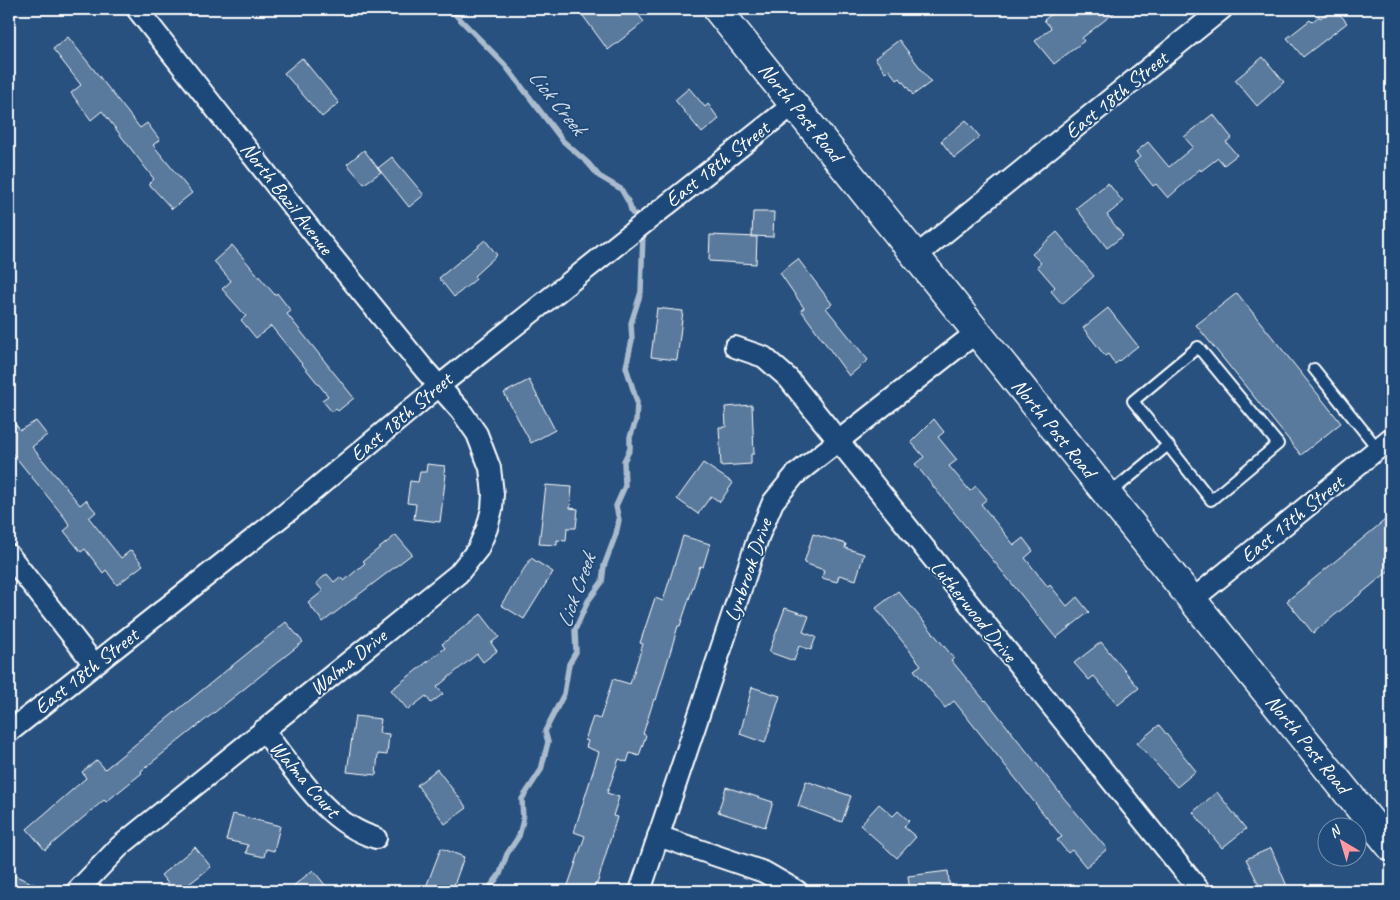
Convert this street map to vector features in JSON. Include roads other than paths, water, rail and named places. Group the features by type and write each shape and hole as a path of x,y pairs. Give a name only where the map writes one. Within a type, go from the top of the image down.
{"main road":[{"name":"North Post Road","path":"718,9 1391,847"}],"street":[{"name":"North Bazil Avenue","path":"137,9 322,244 439,386"},
{"name":"East 18th Street","path":"916,256 1222,9"},
{"name":"East 18th Street","path":"9,732 290,510 439,386 794,104"},
{"name":"Lynbrook Drive","path":"640,891 765,518 773,502 789,481 977,332"},
{"name":"Lutherwood Drive","path":"735,347 755,352 780,370 1200,891"},
{"name":"Walma Drive","path":"78,891 120,846 458,574 478,549 487,528 492,509 492,481 489,461 474,428 439,386"},
{"name":"East 17th Street","path":"1192,600 1385,444"},
{"path":"9,555 94,664"},
{"name":"Walma Court","path":"263,730 331,814 353,830 376,838"},
{"path":"658,836 764,872 797,891"}],"lane":[{"path":"1198,347 1278,444 1211,500 1168,444 1133,401 1198,347"},
{"path":"1314,369 1385,444"},
{"path":"1108,495 1168,444"}],"waterway":[{"name":"Lick Creek","path":"450,9 505,65 563,141 588,163 599,176 621,189 632,213 636,215"},
{"name":"Lick Creek","path":"487,891 500,874 507,854 519,836 523,820 522,799 541,770 548,742 545,731 564,694 569,664 576,652 575,630 588,601 602,582 604,566 616,534 619,520 616,506 625,486 624,461 630,449 630,437 636,421 637,402 626,367 632,340 631,323 641,292 643,233"}]}
